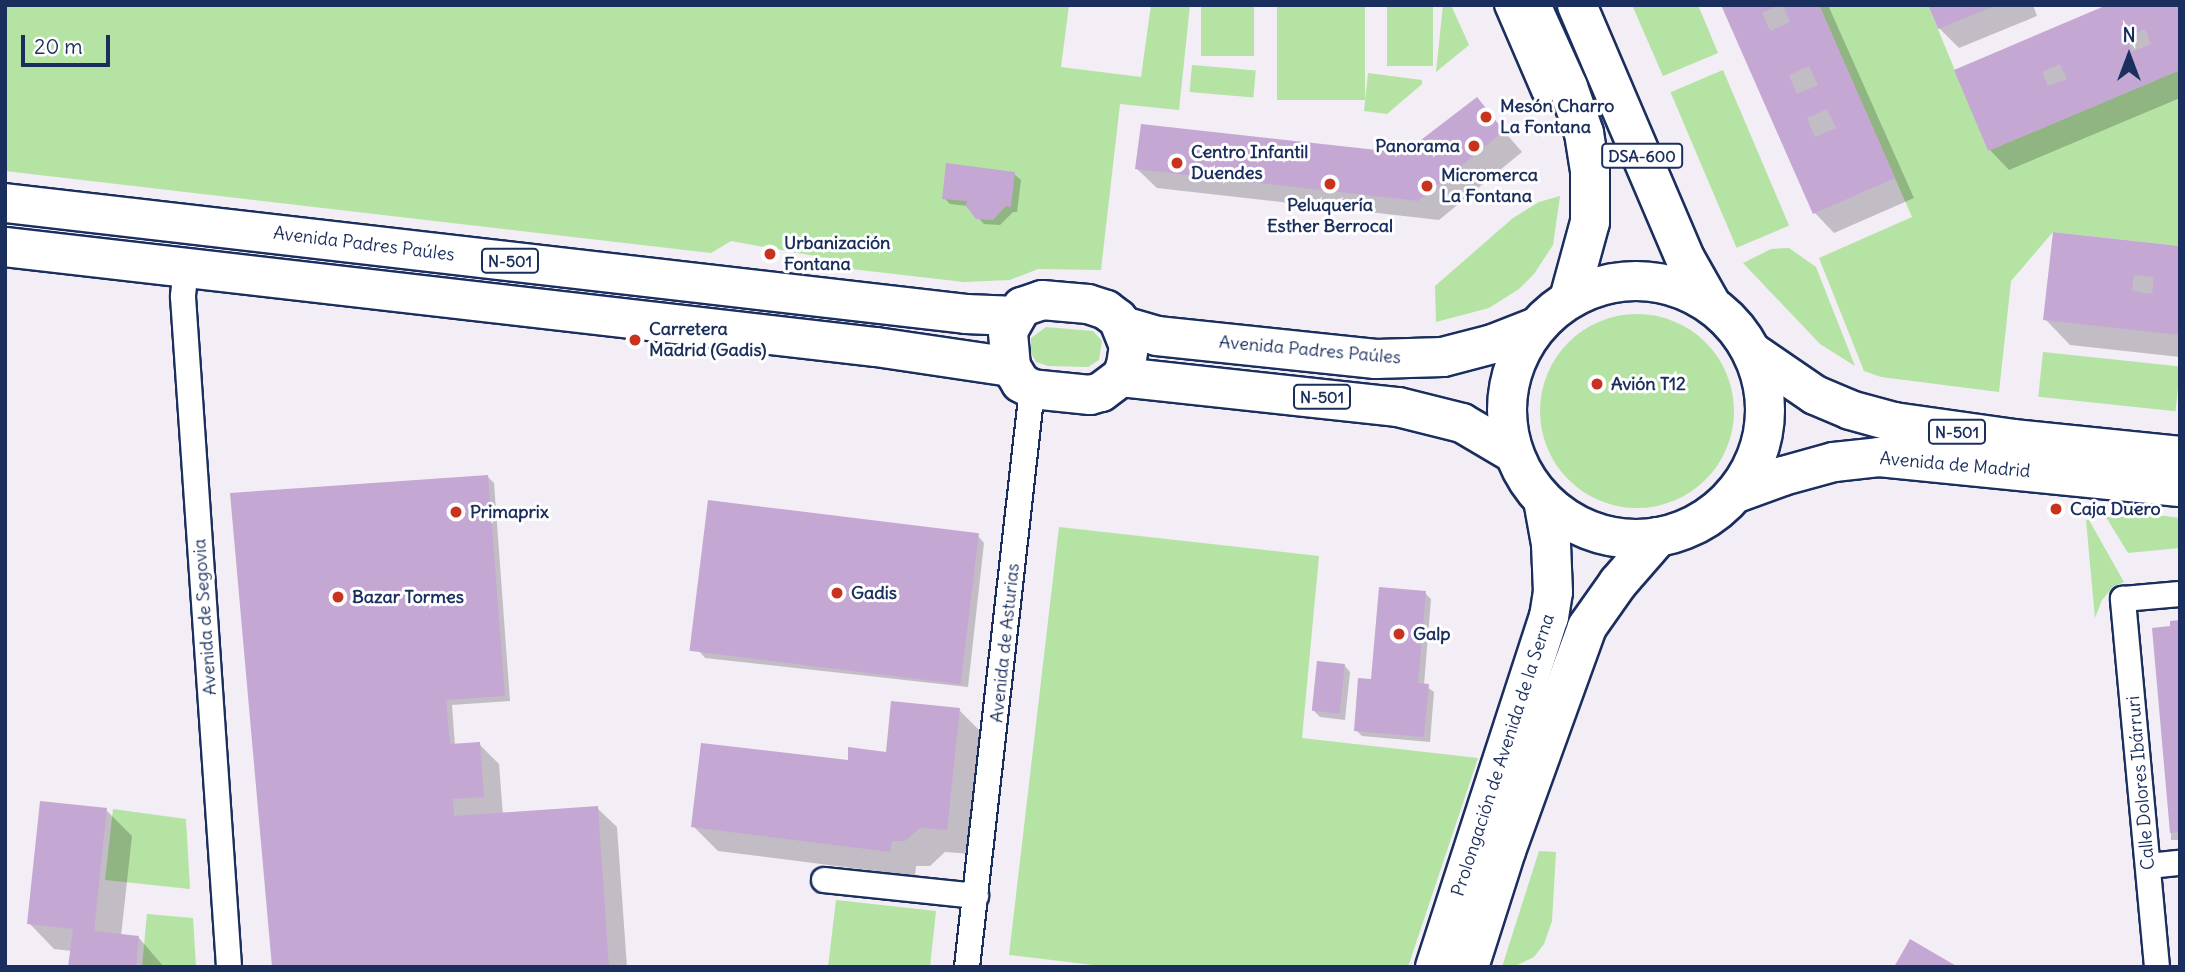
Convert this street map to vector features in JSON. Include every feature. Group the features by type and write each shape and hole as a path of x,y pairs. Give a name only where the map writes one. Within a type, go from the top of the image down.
{"main road":[{"name":"DSA-600","path":"1531,5 1568,88 1584,133 1590,169 1590,222 1569,299"},
{"name":"DSA-600","path":"1577,5 1686,260 1711,304"},
{"name":"Avenida Padres Paúles","path":"5,203 966,314 1014,316"},
{"path":"5,247 876,347 1090,395 1101,392 1121,377 1129,346 1123,326"},
{"name":"N-501","path":"1641,280 1678,287 1711,304 1734,326 1752,352 1765,400 1765,426 1759,451 1734,494 1700,523 1658,537 1616,538 1576,524 1543,500 1525,478 1513,453 1507,426 1506,400 1511,374 1521,349 1536,327 1569,299 1604,284 1641,280"},
{"name":"N-501","path":"1014,316 1034,301 1069,302 1107,310 1123,326"},
{"path":"1014,316 1008,331 1007,345 1021,378"},
{"name":"Avenida Padres Paúles","path":"1123,326 1157,336 1376,359 1443,357 1493,344 1536,327"},
{"name":"Avenida de Madrid","path":"1752,352 1830,402 1894,422 2013,439 2180,456"},
{"name":"N-501","path":"1121,377 1398,407 1462,423 1513,453"},
{"name":"Avenida de Madrid","path":"1734,494 1783,476 1835,462 1879,457 2180,487"},
{"name":"Prolongación de Avenida de la Serna","path":"1435,967 1549,617 1553,592 1551,544 1543,500"},
{"name":"Prolongación de Avenida de la Serna","path":"1469,967 1520,813 1587,627 1618,583 1658,537"}],"street":[{"path":"1507,5 1544,91"},
{"name":"Avenida de Segovia","path":"186,267 183,297 229,967"},
{"name":"Avenida de Asturias","path":"967,967 976,896 1021,378"},
{"name":"Calle Dolores Ibárruri","path":"2157,967 2123,599 2180,594"},
{"path":"2149,866 2180,863"},
{"path":"824,880 976,896"}],"green space":[{"path":"5,5 1069,5 1061,67 1141,77 1151,5 1190,5 1179,110 1120,104 1101,270 1038,269 1010,280 964,282 851,269 832,259 731,241 711,253 5,171"},
{"path":"1201,5 1254,5 1254,56 1201,56"},
{"path":"1277,5 1365,5 1365,100 1277,100"},
{"path":"1387,5 1433,5 1433,66 1387,66"},
{"path":"1443,5 1451,5 1469,45 1436,72"},
{"path":"1632,5 1698,5 1718,53 1663,76"},
{"path":"1819,5 1928,5 1988,151 2180,70 2180,246 2053,232 2011,281 1999,392 1881,377 1864,371 1819,258 1912,217"},
{"path":"1192,65 1256,71 1253,97 1190,92"},
{"path":"1723,70 1789,226 1737,248 1671,92"},
{"path":"1368,73 1422,80 1422,84 1387,114 1364,111"},
{"path":"1560,196 1553,245 1534,274 1519,289 1489,308 1436,322 1435,286 1513,218 1539,202"},
{"path":"1789,248 1816,267 1855,366 1820,344 1743,263 1771,249"},
{"path":"1637,314 1674,321 1706,342 1727,374 1734,411 1727,448 1706,480 1674,501 1637,508 1600,501 1568,480 1547,448 1540,411 1547,374 1568,342 1600,321"},
{"path":"1046,327 1093,331 1102,341 1099,360 1088,367 1048,366 1036,362 1030,351 1031,338"},
{"path":"2043,352 2180,366 2176,411 2038,397"},
{"path":"2106,517 2180,518 2180,548 2128,553"},
{"path":"2086,520 2089,520 2124,582 2113,587 2102,600 2095,618"},
{"path":"1059,527 1319,556 1302,738 1478,758 1408,967 1110,967 1009,955"},
{"path":"113,809 186,819 190,889 105,880"},
{"path":"1539,851 1556,852 1552,921 1544,944 1534,957 1513,967 1502,967"},
{"path":"836,900 936,911 930,967 828,967"},
{"path":"147,914 193,918 196,967 142,967"}],"building":[{"path":"1721,5 1779,5 1762,13 1770,31 1790,22 1783,5 1819,5 1895,178 1813,214","holes":["1809,66 1818,85 1797,94 1789,75","1827,109 1836,128 1815,137 1807,118"]},
{"path":"1928,5 1997,5 1938,29"},
{"path":"2107,5 2180,5 2180,70 1988,151 1954,70","holes":["2145,29 2151,44 2132,52 2126,37","2060,64 2067,79 2048,86 2042,72"]},
{"path":"1477,97 1504,131 1418,201 1135,169 1141,124 1404,153"},
{"path":"946,163 1015,172 1011,207 1006,206 993,220 976,219 966,206 967,201 942,199"},
{"path":"2053,232 2180,246 2180,335 2043,320","holes":["2134,275 2154,277 2152,294 2132,291"]},
{"path":"488,475 505,696 446,700 450,744 480,742 484,797 453,799 454,816 598,806 609,967 272,967 230,493"},
{"name":"Gadis","path":"708,500 979,533 960,684 689,651"},
{"name":"Galp","path":"1379,587 1426,591 1418,683 1429,684 1424,737 1354,731 1358,678 1371,679"},
{"path":"2180,620 2180,832 2170,833 2152,628 2170,626 2170,621"},
{"path":"1317,661 1345,664 1340,714 1312,711"},
{"path":"891,701 960,708 947,830 920,828 905,841 892,841 890,852 691,827 701,743 848,760 848,747 886,752"},
{"path":"40,801 107,808 94,931 139,936 136,967 68,967 73,929 27,924"},
{"path":"1910,939 1958,967 1894,967"}],"place":[{"name":"Mesón Charro La Fontana","path":"1486,117"},
{"name":"Panorama","path":"1474,146"},
{"name":"Centro Infantil Duendes","path":"1177,163"},
{"name":"Peluquería Esther Berrocal","path":"1330,184"},
{"name":"Micromerca La Fontana","path":"1427,186"},
{"name":"Urbanización Fontana","path":"770,254"},
{"name":"Carretera Madrid (Gadis)","path":"635,340"},
{"name":"Avión T12","path":"1597,384"},
{"name":"Caja Duero","path":"2056,509"},
{"name":"Primaprix","path":"456,512"},
{"name":"Gadis","path":"837,593"},
{"name":"Bazar Tormes","path":"338,597"},
{"name":"Galp","path":"1399,634"}]}
